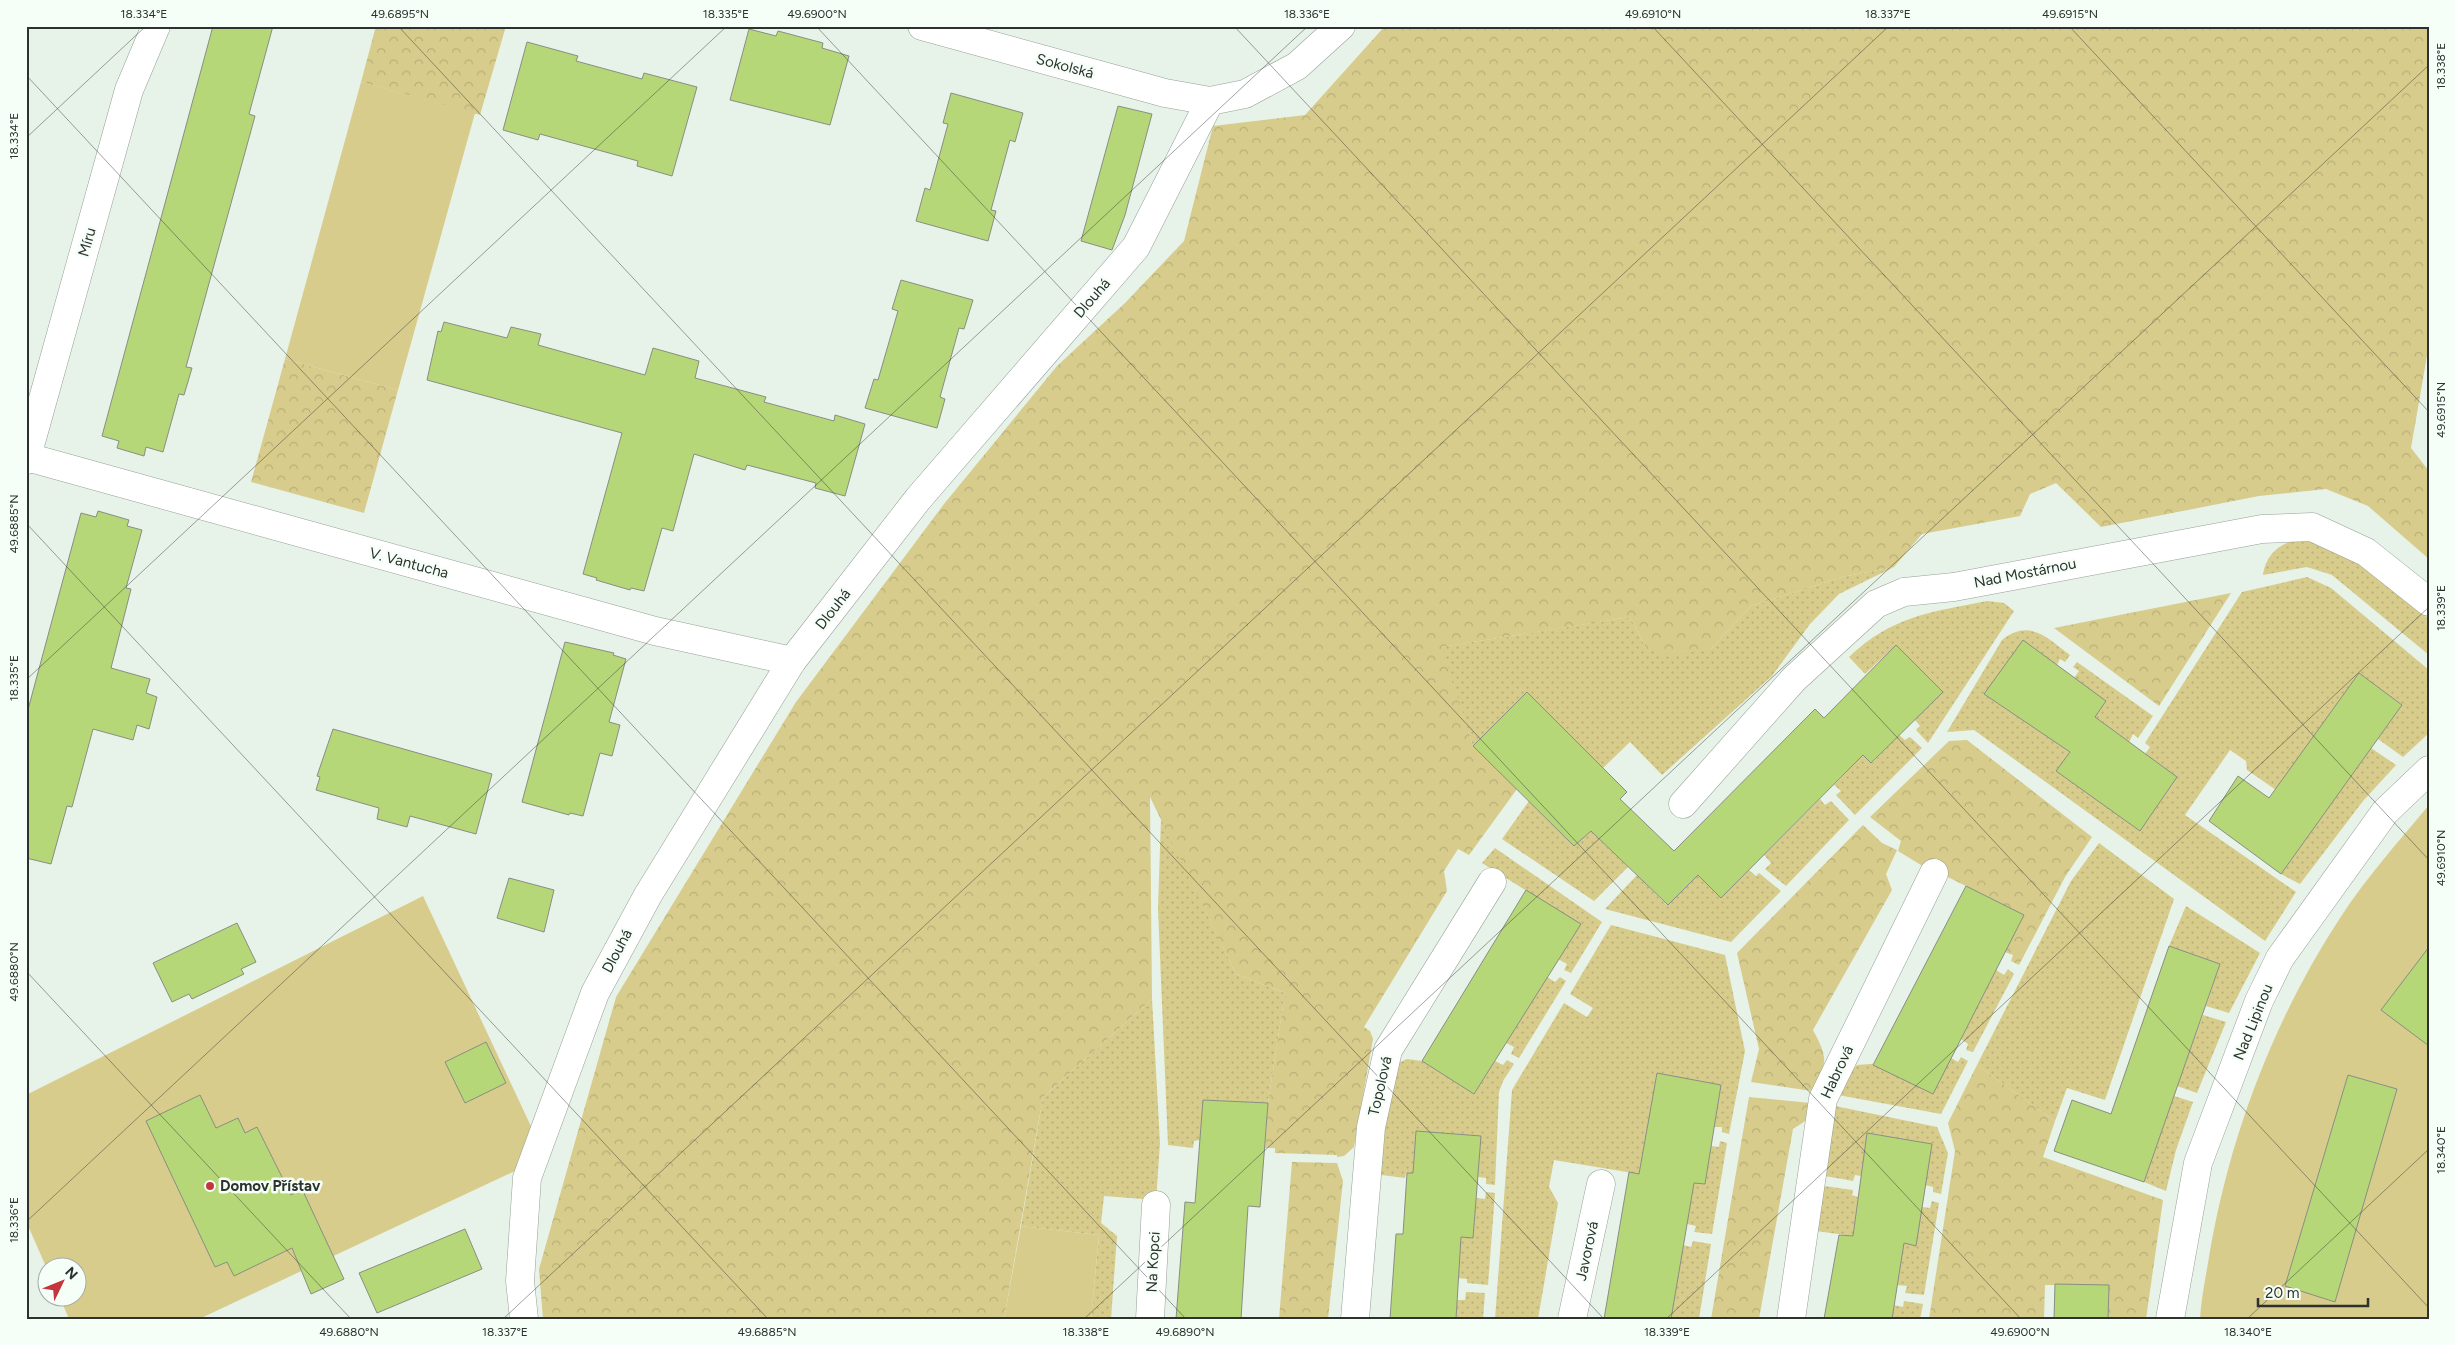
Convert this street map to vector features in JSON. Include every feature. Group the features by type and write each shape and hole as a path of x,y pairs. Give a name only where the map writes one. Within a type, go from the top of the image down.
{"street":[{"name":"Míru","path":"27,459 129,90 156,26"},
{"name":"Sokolská","path":"922,26 1165,93 1210,101"},
{"path":"1210,101 1245,94 1297,66 1341,26"},
{"name":"Dlouhá","path":"524,1319 520,1281 527,1178 595,993 648,895 792,662 918,499 1136,247 1210,101"},
{"name":"V. Vantucha","path":"27,459 654,631 792,662"},
{"name":"Nad Mostárnou","path":"1683,804 1794,678 1876,604 1904,592 1954,587 2262,529 2312,527 2366,552 2429,602"},
{"name":"Nad Lipinou","path":"2170,1319 2198,1164 2259,1001 2271,975 2280,958 2386,812 2429,770"},
{"name":"Habrová","path":"1792,1319 1823,1099 1934,873"},
{"name":"Topolová","path":"1355,1319 1371,1127 1388,1050 1492,882"},
{"name":"Javorová","path":"1572,1319 1601,1184"},
{"name":"Na Kopci","path":"1150,1319 1156,1205"}],"green space":[{"path":"376,26 506,26 480,115 361,82"},
{"path":"1385,26 2429,26 2429,344 2411,448 2429,471 2429,559 2368,506 2326,489 2259,496 2101,527 2056,483 2030,494 2020,516 1922,534 1894,567 1842,577 1751,606 1711,649 1666,656 1646,648 1630,617 1442,647 1473,746 1517,789 1469,855 1458,849 1444,871 1447,891 1364,1027 1370,1031 1373,1039 1354,1147 1344,1156 1275,1153 1275,1148 1265,1148 1268,1103 1285,993 1236,974 1150,797 1152,999 1043,1097 1004,1319 543,1319 539,1269 616,997 796,702 944,504 1057,366 1125,303 1184,241 1213,126 1305,115"},
{"path":"361,82 475,113 398,390 285,359"},
{"path":"285,359 398,390 364,513 251,482"},
{"path":"2307,538 2344,552 2429,619 2429,655 2332,575 2307,567 2263,575 2272,553 2291,541"},
{"path":"1894,567 1839,594 1810,624 1772,676 1662,775 1630,742 1603,768 1527,692 1473,746 1441,647 1630,617 1646,648 1711,649 1751,606 1842,577"},
{"path":"2307,577 2331,588 2429,670 2429,733 2403,757 2378,739 2402,705 2359,673 2276,790 2247,770 2246,761 2230,750 2185,815 2296,892 2265,941 1974,730 1947,732 2002,640 2021,631 2030,631 2046,637 2070,655 2065,662 2060,659 2057,665 1984,694 2070,752 2056,771 2140,831 2177,777 2145,754 2150,747 2145,743 2242,592"},
{"path":"2231,593 2159,706 2054,628"},
{"path":"1987,601 2004,603 2014,611 1928,743 1916,730 1920,726 1914,719 1943,692 1896,645 1865,674 1849,657 1865,643 1897,624 1930,613"},
{"path":"2077,662 2153,716 2138,738 2133,734 2129,742 2095,717 2074,678 2079,671 2073,667"},
{"path":"1899,735 1905,740 1910,737 1922,748 1855,815 1836,795 1841,791 1834,785 1863,755 1872,763"},
{"path":"1967,740 2092,837 2065,877 2019,965 2011,961 2013,955 2005,952 2023,915 1944,875 1934,873 1898,851 1901,841 1870,817 1949,741"},
{"path":"2371,748 2396,765 2363,801 2300,884 2281,874"},
{"path":"1820,799 1825,805 1831,801 1849,820 1786,886 1765,869 1771,863 1764,855"},
{"path":"1529,801 1574,846 1591,831 1628,867 1594,901 1502,839"},
{"path":"2429,805 2429,1319 2200,1319 2208,1263 2228,1171 2241,1126 2275,1039 2317,955 2342,915 2373,873","holes":["2348,1075 2397,1089 2334,1301 2285,1286"]},
{"path":"1161,818 1236,974 1285,993 1268,1103 1203,1100 1200,1140 1194,1141 1193,1148 1168,1145 1158,909"},
{"path":"1863,825 1882,843 1897,850 1886,874 1892,890 1813,1030 1823,1054 1824,1060 1821,1074 1812,1091 1751,1082 1759,1049 1737,953"},
{"path":"2099,843 2174,899 2105,1100 2067,1088 2055,1121 1977,1065 2071,881"},
{"path":"1495,848 1602,922 1571,973 1564,970 1567,964 1558,959 1580,924 1482,863"},
{"path":"1749,870 1756,876 1759,873 1781,891 1731,942 1605,909 1637,875 1667,905 1698,875 1721,898"},
{"path":"423,896 536,1137 519,1169 199,1319 69,1319 64,1308 88,1308 88,1258 42,1258 26,1221 26,1095"},
{"path":"2186,906 2260,953 2229,1013 2206,1006 2220,964 2169,946"},
{"path":"1611,925 1725,955 1745,1051 1729,1134 1722,1132 1722,1127 1714,1127 1721,1085 1657,1073 1639,1174 1554,1160 1549,1187 1558,1203 1538,1319 1495,1319 1512,1090 1564,1003 1587,1017 1593,1008 1570,994"},
{"path":"2008,969 2014,974 1973,1052 1966,1050 1968,1044 1961,1039 1996,970 2004,975"},
{"path":"1547,977 1555,982 1560,977 1566,981 1519,1058 1511,1054 1514,1047 1506,1043"},
{"path":"1152,999 1160,1143 1156,1200 1104,1196 1101,1223 1117,1236 1111,1319 1091,1319 1099,1235 1021,1226 1043,1097"},
{"path":"2203,1015 2226,1022 2197,1093 2177,1086"},
{"path":"1961,1057 1968,1061 1941,1114 1838,1095 1843,1081 1857,1065 1951,1058 1958,1062"},
{"path":"1407,1059 1422,1061 1474,1094 1495,1061 1503,1065 1507,1060 1514,1064 1503,1081 1499,1092 1495,1185 1486,1184 1486,1178 1478,1177 1480,1136 1416,1131 1413,1173 1406,1173 1405,1178 1374,1174 1396,1064"},
{"path":"1977,1065 2055,1121 2043,1157 2163,1200 2146,1319 2108,1319 2109,1285 2045,1285 2044,1319 1929,1319 1955,1151 1948,1123"},
{"path":"2174,1096 2193,1102 2176,1150 2166,1191 2144,1182"},
{"path":"1749,1097 1810,1103 1807,1120 1793,1129 1759,1319 1711,1319"},
{"path":"1835,1106 1937,1127 1948,1153 1941,1194 1933,1192 1933,1187 1925,1185 1932,1144 1868,1133 1861,1176 1855,1175 1853,1181 1825,1176"},
{"path":"1720,1141 1727,1143 1712,1234 1694,1232 1696,1226 1687,1224 1694,1183 1705,1184 1711,1146 1719,1147"},
{"path":"1292,1162 1337,1163 1343,1181 1328,1319 1279,1319"},
{"path":"1824,1186 1853,1190 1852,1195 1858,1197 1853,1236 1816,1231"},
{"path":"1486,1192 1495,1193 1488,1285 1467,1283 1467,1279 1457,1278 1461,1237 1473,1237 1476,1198 1485,1199"},
{"path":"1932,1201 1939,1203 1924,1295 1905,1293 1907,1286 1897,1285 1904,1243 1922,1207 1930,1208"},
{"path":"1021,1226 1099,1235 1091,1319 1004,1319"},
{"path":"1693,1241 1711,1244 1699,1319 1671,1319 1683,1245 1691,1247"},
{"path":"1466,1292 1485,1293 1483,1319 1456,1319 1457,1300 1465,1300"},
{"path":"1904,1301 1923,1304 1920,1319 1892,1319 1894,1305 1903,1307"}],"building":[{"path":"213,26 273,26 249,114 255,116 186,367 192,368 184,395 179,394 163,452 146,447 144,456 117,448 119,441 102,436"},
{"path":"749,29 776,36 778,31 823,43 822,48 849,56 830,125 730,100"},
{"path":"527,42 578,56 576,61 642,79 644,73 697,87 672,176 637,166 638,161 540,134 538,140 503,130"},
{"path":"951,93 1023,113 1015,142 1010,140 991,210 996,211 988,241 916,221 925,188 930,190 948,124 943,123"},
{"path":"1118,106 1152,114 1125,215 1112,250 1081,241"},
{"path":"901,280 973,300 964,329 959,328 940,397 945,399 937,428 865,408 874,379 878,380 898,311 892,309"},
{"path":"444,322 507,338 511,327 541,334 538,345 645,375 653,348 699,361 695,378 766,397 764,402 834,421 835,415 865,424 845,496 815,488 816,483 747,465 745,470 694,454 673,531 662,528 644,591 631,588 630,590 596,580 597,578 583,574 622,433 427,380 438,331 441,332"},
{"path":"98,511 129,520 127,526 142,530 126,588 131,589 111,668 150,679 146,693 157,697 149,729 137,725 133,740 93,729 72,807 67,806 51,864 26,858 26,717 81,513 96,517"},
{"path":"2023,640 2106,701 2095,717 2177,777 2140,831 2056,771 2070,752 1984,694"},
{"path":"565,642 614,653 613,655 626,659 609,722 620,725 612,756 600,753 583,816 570,813 569,815 522,802"},
{"path":"1896,645 1943,692 1871,763 1863,755 1721,898 1698,875 1668,905 1591,831 1574,846 1473,746 1527,692 1627,792 1620,799 1674,851 1815,709 1824,718"},
{"path":"2359,673 2402,705 2281,874 2209,821 2238,776 2269,798"},
{"path":"333,729 492,774 476,834 410,816 407,827 377,819 379,808 316,790 320,777 317,776"},
{"path":"509,878 554,890 544,932 497,918"},
{"path":"1966,886 2024,915 1933,1094 1873,1065"},
{"path":"1526,890 1581,924 1474,1094 1422,1061"},
{"path":"237,923 256,962 241,969 244,974 192,999 189,994 172,1002 153,963"},
{"path":"2169,946 2220,964 2144,1182 2054,1151 2072,1100 2111,1114"},
{"path":"2429,947 2429,1046 2381,1010"},
{"path":"486,1042 506,1083 465,1103 445,1062"},
{"path":"1657,1073 1721,1085 1705,1184 1694,1183 1671,1319 1604,1319 1629,1172 1639,1174"},
{"path":"2348,1075 2397,1089 2335,1302 2285,1286"},
{"name":"Domov Přístav","path":"200,1095 216,1128 238,1118 245,1133 257,1127 291,1195 302,1189 344,1279 311,1294 292,1248 234,1276 227,1262 215,1267 146,1121"},
{"path":"1203,1100 1268,1103 1260,1207 1248,1206 1241,1319 1176,1319 1185,1202 1195,1203"},
{"path":"1416,1131 1481,1136 1473,1238 1461,1237 1456,1319 1390,1319 1396,1234 1403,1234 1407,1173 1413,1173"},
{"path":"1867,1133 1932,1144 1916,1246 1904,1243 1892,1319 1824,1319 1839,1235 1853,1236"},
{"path":"465,1229 482,1269 377,1313 359,1273"},
{"path":"2055,1284 2109,1285 2108,1319 2054,1319"}],"place":[{"name":"Domov Přístav","path":"210,1186"}]}
